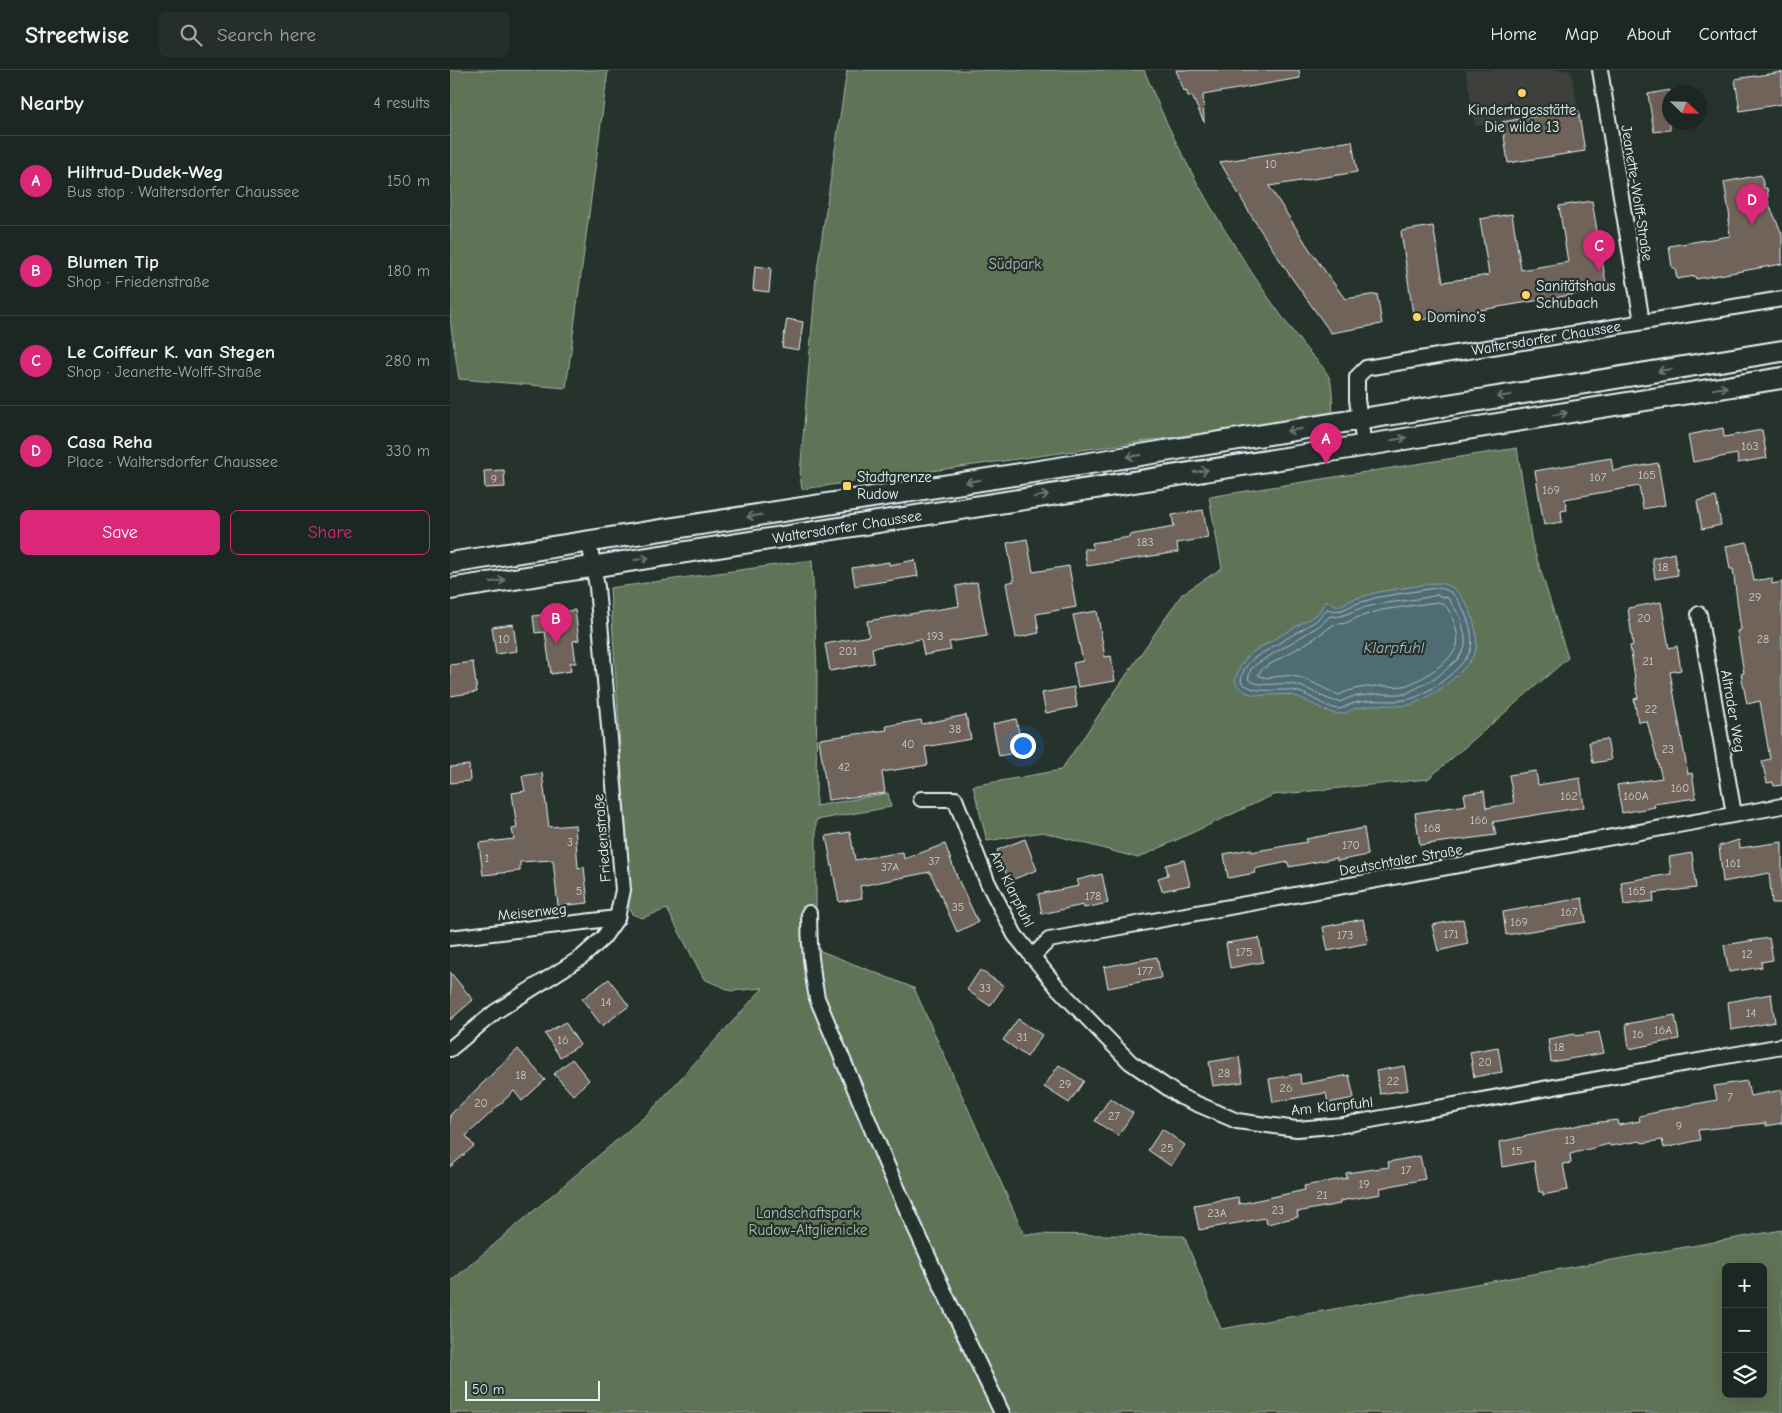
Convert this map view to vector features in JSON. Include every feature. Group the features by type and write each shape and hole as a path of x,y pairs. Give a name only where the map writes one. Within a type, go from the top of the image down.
{"main road":[{"name":"Waltersdorfer Chaussee","path":"450,563 1360,420 1782,351"},
{"name":"Waltersdorfer Chaussee","path":"450,589 1782,378"}],"street":[{"name":"Jeanette-Wolff-Straße","path":"1600,70 1642,322"},
{"name":"Waltersdorfer Chaussee","path":"1364,445 1357,400 1357,377 1366,368 1782,299"},
{"name":"Friedenstraße","path":"450,1049 496,1012 582,957 603,938 617,918 623,890 604,668 594,566 589,542"},
{"name":"Altrader Weg","path":"1699,614 1734,814"},
{"name":"Am Klarpfuhl","path":"921,799 955,799 987,881 1015,935 1058,988 1130,1062 1181,1097 1237,1121 1297,1129 1343,1125 1782,1046"},
{"name":"Deutschtaler Straße","path":"1032,957 1049,940 1782,806"},
{"path":"809,913 813,980 818,998 889,1170 951,1307 1002,1413"},
{"name":"Meisenweg","path":"450,938 617,918"}],"shaded area":[{"name":"Kindertagesstätte Die wilde 13","path":"1466,70 1571,70 1578,109 1475,126"}],"green space":[{"path":"450,70 608,70 566,388 459,379 450,320"},
{"name":"Südpark","path":"847,70 1144,70 1175,140 1224,229 1278,311 1329,377 1332,389 1333,415 802,489 800,475 816,277"},
{"path":"1517,448 1532,543 1568,658 1428,779 1273,795 1138,858 1043,832 987,841 973,786 1061,770 1182,594 1222,568 1209,497"},
{"name":"Landschaftspark Rudow-Altglienicke","path":"812,560 817,671 816,806 888,793 891,807 816,820 816,949 914,988 1024,1234 1184,1236 1221,1329 1782,1230 1782,1413 450,1413 450,1282 650,1112 763,988 731,991 704,979 667,909 642,918 632,914 628,905 628,868 610,588"}],"water":[{"name":"Klarpfuhl","path":"1435,583 1450,586 1464,600 1473,622 1477,641 1471,660 1456,677 1426,698 1408,705 1372,705 1356,708 1343,714 1335,714 1291,695 1254,695 1241,688 1235,682 1240,666 1251,653 1314,616 1319,612 1325,601 1336,606 1378,592"}],"building":[{"path":"1176,70 1299,70 1300,78 1203,95 1204,122 1192,96 1188,96 1186,90 1184,91"},
{"path":"1782,72 1782,104 1740,111 1735,79"},
{"path":"1662,91 1662,130 1670,130 1654,132 1648,94"},
{"path":"1578,109 1585,151 1508,163 1502,122"},
{"path":"1352,141 1357,172 1269,186 1312,253 1345,299 1377,294 1382,324 1331,333 1289,274 1252,217 1220,162"},
{"path":"1761,175 1764,188 1767,188 1769,204 1782,234 1782,264 1696,279 1695,276 1677,279 1675,268 1672,268 1669,246 1730,236 1728,219 1730,218 1724,182"},
{"path":"1592,201 1607,289 1414,321 1401,231 1433,226 1443,282 1489,275 1480,219 1512,214 1521,270 1568,262 1559,206"},
{"path":"755,266 771,268 769,292 753,290"},
{"path":"787,319 803,322 799,350 782,347"},
{"path":"1723,428 1724,437 1762,430 1767,458 1738,463 1737,454 1693,462 1688,435"},
{"path":"1611,458 1613,471 1658,463 1665,505 1643,509 1639,486 1565,499 1567,510 1561,511 1562,522 1544,525 1535,471"},
{"path":"504,470 505,487 485,488 484,471"},
{"path":"1716,497 1721,525 1702,529 1697,501"},
{"path":"1203,510 1208,538 1177,543 1178,552 1087,566 1084,549 1093,549 1092,543 1174,527 1172,515"},
{"path":"1027,539 1033,572 1069,566 1076,607 1036,614 1039,633 1016,638 1006,583 1014,581 1007,543"},
{"path":"1747,542 1754,581 1772,578 1772,584 1782,582 1782,785 1774,786 1773,782 1767,783 1762,761 1770,759 1760,701 1747,704 1741,674 1744,673 1737,631 1741,630 1733,569 1730,569 1726,546"},
{"path":"1674,553 1678,575 1655,579 1652,558"},
{"path":"915,560 918,576 855,586 852,568 889,562 889,565"},
{"path":"977,582 987,636 949,642 951,650 924,655 921,639 872,648 874,663 830,671 825,644 869,636 867,621 959,606 956,586"},
{"path":"1661,602 1669,648 1677,646 1681,670 1670,672 1688,774 1692,773 1696,798 1654,804 1655,807 1622,813 1617,785 1662,778 1647,721 1638,722 1634,699 1638,698 1630,646 1633,645 1628,608"},
{"path":"575,610 579,640 573,641 576,663 570,663 571,671 551,674 545,632 535,633 533,616"},
{"path":"1097,611 1105,657 1111,656 1115,681 1078,687 1073,663 1083,661 1073,615"},
{"path":"513,624 517,651 496,654 492,627"},
{"path":"473,662 477,692 450,696 450,665"},
{"path":"1074,687 1077,707 1046,713 1042,693"},
{"path":"966,715 971,739 925,747 928,765 882,772 885,793 828,800 819,739 887,730 886,726 921,720 922,724"},
{"path":"1016,719 1023,751 999,756 993,724"},
{"path":"1607,739 1611,760 1593,763 1589,742"},
{"path":"469,765 470,781 450,783 450,767"},
{"path":"1536,771 1538,785 1580,778 1584,807 1493,822 1496,835 1420,845 1415,813 1466,805 1464,794 1484,791 1486,808 1514,803 1509,775"},
{"path":"542,773 549,827 575,825 578,868 584,867 588,903 558,906 553,860 520,862 520,871 483,875 479,843 514,839 512,829 517,828 512,793 525,791 522,776"},
{"path":"1364,828 1368,855 1337,861 1337,858 1289,867 1288,862 1254,869 1255,873 1228,878 1224,854 1251,849 1251,852 1307,842 1306,839"},
{"path":"850,832 855,860 903,852 904,859 945,844 957,877 978,922 957,932 930,872 860,886 862,898 839,902 826,836"},
{"path":"1025,839 1037,870 1009,881 997,850"},
{"path":"1739,840 1740,848 1782,842 1782,903 1772,903 1769,873 1723,882 1719,846"},
{"path":"1692,853 1696,888 1653,893 1654,901 1624,905 1621,882 1671,874 1669,857"},
{"path":"1184,860 1190,885 1162,891 1158,878 1168,875 1166,865"},
{"path":"1102,874 1108,903 1084,908 1083,905 1042,914 1038,894 1079,886 1077,880"},
{"path":"1582,898 1586,922 1506,935 1503,912"},
{"path":"1363,919 1368,943 1328,951 1323,927"},
{"path":"1463,919 1468,944 1438,951 1432,925"},
{"path":"1259,938 1263,962 1230,968 1226,943"},
{"path":"1769,938 1773,960 1761,962 1762,967 1729,972 1724,945"},
{"path":"1157,957 1161,978 1108,988 1104,967"},
{"path":"980,970 1004,986 990,1006 967,990"},
{"path":"450,972 473,1000 450,1020"},
{"path":"609,979 629,1006 602,1026 582,999"},
{"path":"1771,994 1775,1022 1731,1030 1728,1002"},
{"path":"1675,1015 1679,1039 1629,1049 1626,1024"},
{"path":"1018,1019 1042,1035 1027,1057 1003,1040"},
{"path":"565,1022 580,1045 560,1057 545,1034"},
{"path":"1599,1032 1604,1053 1551,1062 1548,1039"},
{"path":"1498,1047 1502,1072 1474,1077 1470,1052"},
{"path":"518,1049 545,1080 522,1101 514,1091 466,1136 474,1146 450,1167 450,1115"},
{"path":"1239,1057 1243,1082 1213,1086 1209,1062"},
{"path":"572,1059 589,1080 573,1095 554,1074"},
{"path":"1059,1065 1084,1081 1069,1103 1044,1087"},
{"path":"1404,1066 1408,1090 1380,1094 1376,1071"},
{"path":"1300,1074 1301,1084 1349,1075 1354,1098 1328,1103 1326,1093 1273,1102 1269,1079"},
{"path":"1747,1081 1750,1096 1782,1090 1782,1123 1766,1126 1766,1123 1698,1130 1700,1140 1664,1148 1662,1140 1642,1143 1641,1141 1610,1146 1609,1144 1570,1154 1571,1163 1563,1164 1568,1190 1543,1195 1543,1192 1539,1192 1534,1161 1502,1167 1499,1142 1584,1124 1617,1120 1618,1125 1640,1121 1639,1116 1717,1100 1714,1086"},
{"path":"1110,1098 1133,1113 1118,1136 1095,1121"},
{"path":"1162,1129 1185,1145 1171,1166 1148,1150"},
{"path":"1420,1156 1425,1179 1380,1188 1381,1194 1340,1201 1340,1204 1297,1212 1298,1217 1267,1224 1265,1218 1199,1230 1194,1205 1238,1197 1239,1204 1305,1190 1304,1186 1347,1178 1346,1173 1389,1167 1388,1162"}],"place":[{"name":"Kindertagesstätte Die wilde 13","path":"1522,93"},
{"name":"Casa Reha","path":"1752,225"},
{"name":"Le Coiffeur K. van Stegen","path":"1599,271"},
{"name":"Sanitätshaus Schubach","path":"1526,295"},
{"name":"Domino's","path":"1417,317"},
{"name":"Hiltrud-Dudek-Weg","path":"1326,464"},
{"name":"Stadtgrenze Rudow","path":"847,486"},
{"name":"Blumen Tip","path":"556,644"}]}
